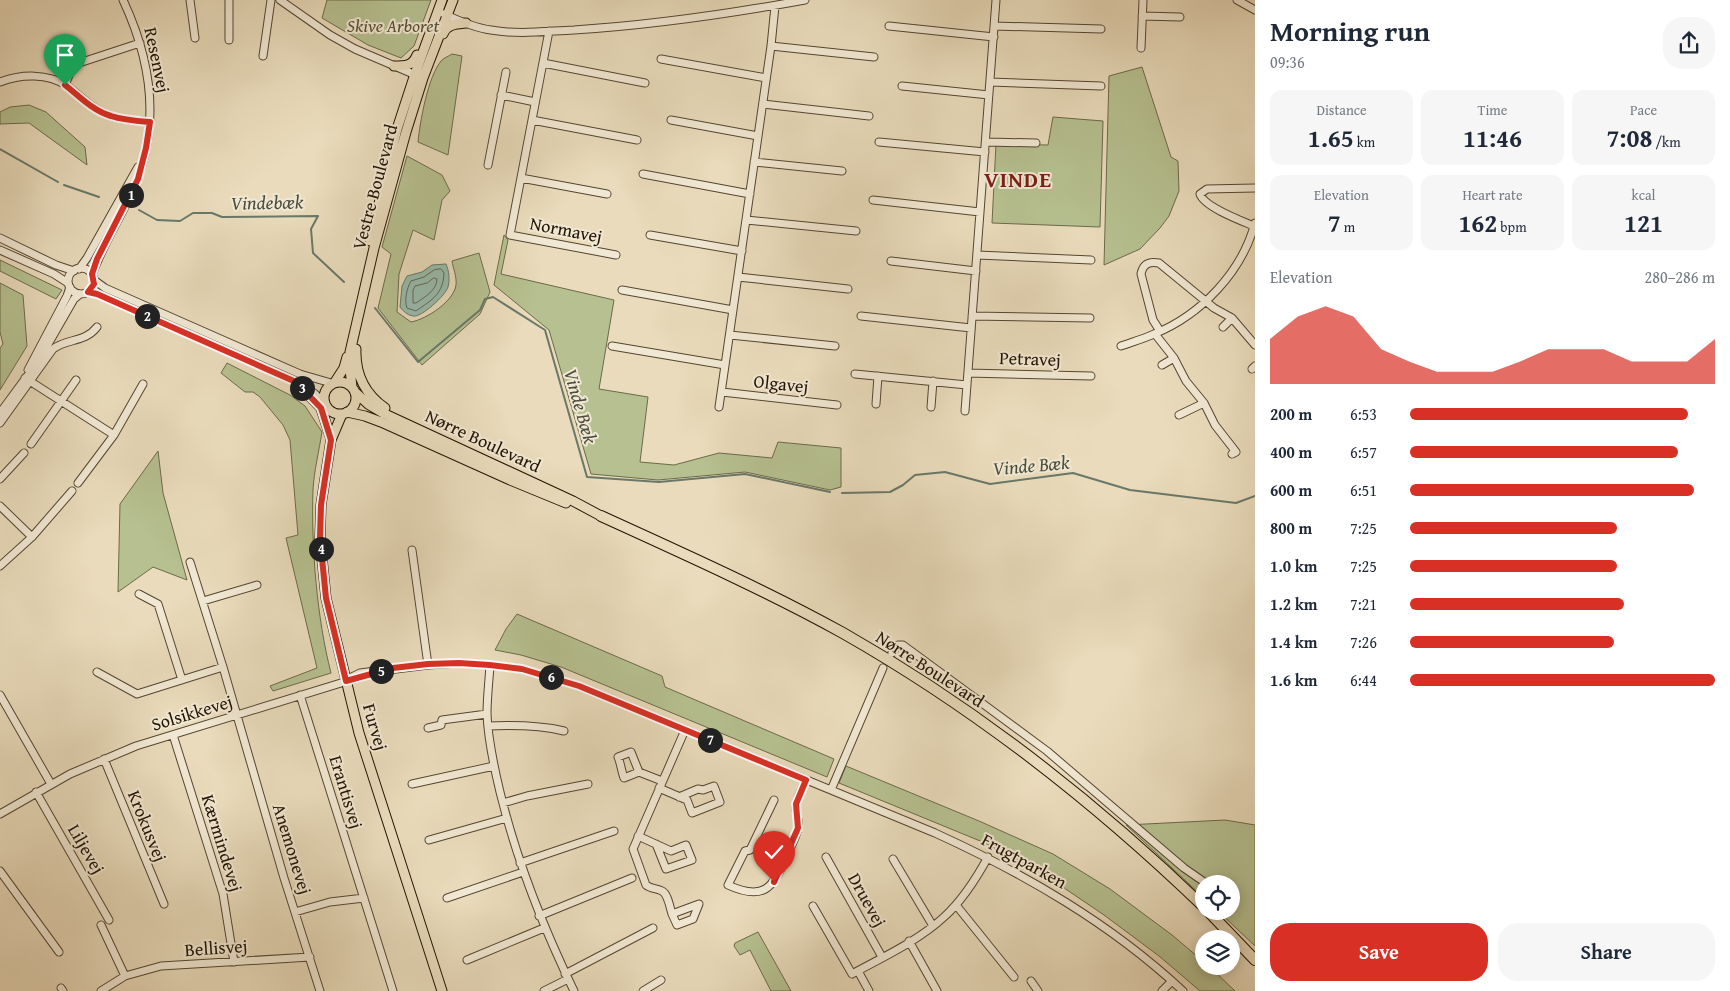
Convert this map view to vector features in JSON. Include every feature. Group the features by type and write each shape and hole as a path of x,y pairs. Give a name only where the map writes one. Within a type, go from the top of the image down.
{"highway":[{"name":"Nørre Boulevard","path":"601,516 756,588 843,634 936,690 1003,736 1053,774 1155,861 1195,899"},
{"path":"1217,920 1255,960"}],"main road":[{"name":"Vestre Boulevard","path":"354,390 350,369 350,352 358,315 362,305 374,248 417,96 419,76 433,21 442,0"},
{"name":"Vestre Boulevard","path":"333,383 344,368 384,180 397,129 453,0"},
{"path":"394,66 411,64 415,61 426,32 433,21"},
{"path":"417,96 423,89 445,29 450,25 466,23"},
{"path":"362,305 356,357 357,368 363,385 377,403 433,432 447,442"},
{"path":"296,382 321,408 331,437"},
{"path":"345,382 354,390 356,401 351,410 336,414 326,406 323,394 328,386 333,383 345,382"},
{"name":"Nørre Boulevard","path":"354,390 376,409 573,501 601,516"},
{"name":"Furvej","path":"326,406 331,437 321,505 320,538 326,598 359,733 442,991"},
{"name":"Nørre Boulevard","path":"344,413 381,422 519,484 601,516"},
{"name":"Furvej","path":"331,437 344,413"}],"street":[{"name":"Resenvej","path":"93,277 97,259 134,188 150,122 151,96 147,72 131,16 123,0"},
{"path":"190,0 195,38"},
{"path":"229,0 229,40"},
{"path":"263,56 271,0"},
{"path":"280,0 330,35 355,49 419,76"},
{"path":"437,11 486,30 516,33 607,28 678,20 805,0"},
{"path":"965,411 996,0"},
{"path":"1141,48 1143,0"},
{"path":"1237,0 1255,10"},
{"path":"719,408 771,46 775,6"},
{"path":"1142,16 1180,17"},
{"path":"889,26 994,37"},
{"path":"994,26 1101,29"},
{"name":"Normavej","path":"549,31 510,235 616,255"},
{"path":"65,85 72,68 79,63 140,43"},
{"path":"771,46 874,57"},
{"path":"661,59 766,78"},
{"path":"543,63 645,83"},
{"path":"488,165 506,72"},
{"path":"0,82 25,76 41,76 65,85 104,114 123,119 150,122"},
{"path":"990,82 1101,86"},
{"path":"902,86 989,95"},
{"path":"502,95 535,102"},
{"path":"762,104 869,116"},
{"path":"532,120 637,140"},
{"path":"670,120 758,136"},
{"path":"878,142 985,152"},
{"path":"986,142 1036,142"},
{"name":"Resenvej","path":"77,270 87,258 143,157"},
{"path":"754,162 842,171"},
{"path":"644,174 750,194"},
{"path":"521,178 607,194"},
{"path":"1121,346 1158,333 1184,318 1206,301 1235,267 1254,228 1205,202 1200,194 1207,189 1255,188"},
{"path":"873,200 980,212"},
{"path":"746,220 856,231"},
{"path":"650,235 742,251"},
{"path":"0,238 56,265 86,270 106,288 300,374 333,383"},
{"path":"0,250 54,274 69,285 74,292 80,294"},
{"path":"977,255 1091,260"},
{"path":"891,261 976,270"},
{"path":"1232,454 1236,452 1215,425 1204,403 1186,381 1158,333 1141,274 1143,268 1146,264 1152,262 1159,263 1206,301 1232,318 1255,345"},
{"path":"28,379 32,360 67,296 70,276 77,270"},
{"path":"88,292 92,287 93,277"},
{"path":"738,277 848,289"},
{"path":"622,290 733,310"},
{"path":"0,422 28,379 74,299 80,294 88,292 97,294 296,382 314,393 326,406"},
{"path":"861,316 971,328"},
{"path":"972,316 1090,318"},
{"path":"1223,327 1232,318"},
{"path":"0,412 53,349 92,334 97,327"},
{"path":"730,336 835,346"},
{"path":"612,346 725,365"},
{"path":"1162,366 1174,358"},
{"name":"Petravej","path":"968,373 1091,376"},
{"path":"855,374 967,385"},
{"path":"876,404 878,376"},
{"path":"28,379 114,434"},
{"path":"31,444 76,380"},
{"path":"931,407 933,381"},
{"path":"78,483 114,434 143,384"},
{"name":"Olgavej","path":"722,392 837,405"},
{"path":"1178,414 1204,403"},
{"path":"0,479 24,453"},
{"path":"0,566 32,537 72,491"},
{"path":"0,506 32,537"},
{"path":"412,550 428,664"},
{"name":"Anemonevej","path":"190,562 320,991"},
{"path":"203,602 257,585"},
{"path":"139,594 158,604 182,680"},
{"path":"892,652 898,645 903,645 1047,751 1195,876"},
{"name":"Frugtparken","path":"346,681 380,671 428,664 459,663 530,671 579,686 935,833 988,857 1083,912 1124,942 1183,991"},
{"path":"490,665 488,726 494,766 503,803 520,863 544,928 574,991"},
{"path":"97,672 137,694 222,667"},
{"path":"831,790 883,668"},
{"name":"Solsikkevej","path":"0,814 51,784 136,746 346,681"},
{"path":"0,695 51,784"},
{"name":"Erantisvej","path":"300,695 393,991"},
{"path":"428,728 441,725 442,720 487,714"},
{"path":"488,726 516,724 564,730"},
{"path":"672,914 664,893 661,890 646,885 634,855 634,846 685,730"},
{"name":"Kærmindevej","path":"173,734 223,894 234,962"},
{"name":"Krokusvej","path":"104,759 164,904"},
{"path":"412,784 494,766"},
{"path":"639,772 678,796 687,800 692,813 720,802 714,786 678,796"},
{"path":"774,800 750,850 745,851 728,885 742,891 761,891 769,887 778,876 798,828 796,804 806,780"},
{"path":"503,803 527,796 588,784"},
{"name":"Liljevej","path":"36,792 109,920"},
{"path":"429,840 507,818"},
{"path":"520,863 614,830"},
{"path":"638,836 671,850 686,845 692,860 666,869 656,844"},
{"name":"Druevej","path":"826,857 882,957"},
{"path":"813,906 852,974 933,926 956,905 977,877 988,857"},
{"path":"893,858 933,926"},
{"path":"0,871 59,952"},
{"path":"448,898 523,872"},
{"path":"540,916 632,878"},
{"path":"295,912 330,902 364,898"},
{"path":"956,905 1014,977"},
{"path":"101,925 125,976"},
{"path":"467,960 544,928"},
{"path":"544,991 653,928"},
{"path":"909,941 937,991"},
{"name":"Bellisvej","path":"101,991 125,976 162,966 310,957"},
{"path":"858,971 869,991"},
{"path":"642,991 661,980"},
{"path":"1162,991 1172,981"},
{"path":"1030,982 1038,991"}],"green space":[{"name":"Skive Arboret","path":"327,0 431,0 414,46 401,58 368,45 322,18"},
{"path":"452,54 462,56 448,155 418,142 423,111 433,76 442,60"},
{"path":"1142,67 1171,157 1178,161 1179,191 1169,216 1140,249 1104,265 1109,76"},
{"path":"29,105 46,112 85,147 87,165 29,123 0,124 0,112 10,107"},
{"path":"1053,117 1103,121 1100,227 992,223 996,144 1048,145"},
{"path":"407,156 442,175 450,191 442,200 434,240 413,230 399,274 397,312 411,322 439,308 450,297 456,285 452,261 479,253 490,292 480,314 422,365 378,308 391,254 382,247"},
{"path":"504,235 508,240 501,274 614,300 599,389 648,397 640,462 674,465 719,453 772,458 778,442 841,448 841,487 830,490 745,472 658,480 591,474 549,330 494,285"},
{"path":"0,260 62,290 56,299 0,271"},
{"path":"0,283 23,295 27,346 0,390 0,348 3,344 0,332"},
{"path":"227,363 290,395 305,406 322,432 315,468 313,535 322,630 331,673 273,691 270,686 317,668 286,538 298,535 290,440 283,425 260,397 253,392 245,392 221,373"},
{"path":"158,451 163,493 187,580 153,567 118,592 120,504"},
{"path":"517,614 662,676 665,687 834,759 827,777 561,667 521,655 495,650 506,629"},
{"path":"846,766 1053,854 1110,889 1195,954 1195,975 1218,975 1235,991 1200,991 1159,956 1104,915 1042,873 985,843 839,783"},
{"path":"1225,820 1255,825 1255,946 1228,920 1240,920 1240,875 1195,875 1195,890 1126,825"},
{"path":"758,932 791,991 771,991 750,950 740,955 734,946 735,943"}],"water":[{"path":"446,264 449,281 443,295 427,310 417,316 407,314 400,307 402,286 407,276 422,272 432,265"}],"waterway":[{"name":"Vindebæk","path":"0,149 58,182"},
{"name":"Vindebæk","path":"64,185 99,197"},
{"name":"Vindebæk","path":"139,210 157,220 180,221 193,213 212,213 222,217 318,216 311,229 313,253 344,282"},
{"name":"Vinde Bæk","path":"375,308 418,362 480,310 485,299 493,297 545,330 587,477 659,482 745,474 830,492"},
{"name":"Vinde Bæk","path":"842,493 890,492 903,485 915,475 945,472 990,484 1073,473 1130,490 1236,503 1255,496"}],"district":[{"name":"VINDE","path":"1018,179"}],"route":[{"path":"65,85 104,114 123,119 150,122 138,179 97,259 92,274 94,284 88,292 97,294 296,382 321,408 331,440 321,505 320,538 322,567 326,598 346,681 393,668 428,664 459,663 522,669 579,686 806,780 796,804 799,821 798,828 774,882"}]}
